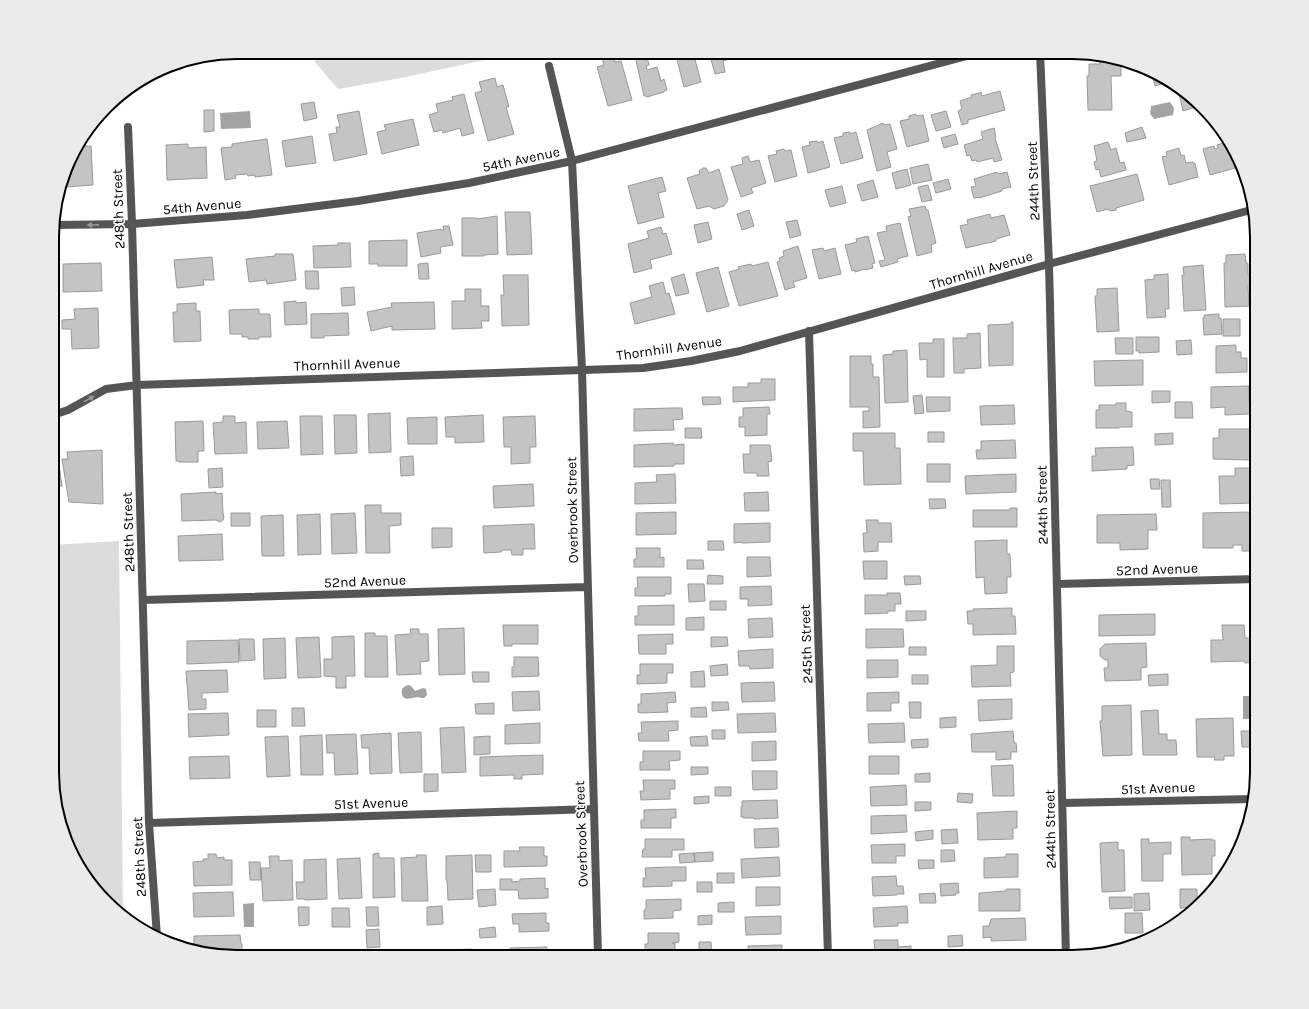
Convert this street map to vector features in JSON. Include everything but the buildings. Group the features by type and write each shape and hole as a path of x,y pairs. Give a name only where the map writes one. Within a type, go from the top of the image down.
{"street":[{"name":"54th Avenue","path":"59,225 132,224 247,215 358,201 468,184 572,161 956,59"},
{"name":"244th Street","path":"1040,59 1049,264 1066,950"},
{"name":"Overbrook Street","path":"549,66 572,161 582,370 598,950"},
{"name":"248th Street","path":"128,127 137,384 149,822 157,931"},
{"name":"Thornhill Avenue","path":"59,413 68,410 106,389 137,384 643,368 691,361 740,351 1049,264 1248,211"},
{"name":"245th Street","path":"809,331 828,950"},
{"name":"52nd Avenue","path":"1057,584 1250,579"},
{"name":"52nd Avenue","path":"143,600 587,587"},
{"name":"51st Avenue","path":"1062,803 1248,798"},
{"name":"51st Avenue","path":"149,822 594,809"}],"shaded area":[{"path":"324,59 489,59 401,78 338,89 314,61"},
{"path":"1170,102 1174,108 1173,115 1154,119 1150,113 1151,106"},
{"path":"250,111 251,128 221,129 220,113"},
{"path":"119,541 123,908 111,898 89,871 77,851 68,829 62,807 59,783 59,545"},
{"path":"409,685 415,691 423,688 426,689 427,695 424,698 418,697 407,699 403,697 402,689"},
{"path":"1243,696 1250,696 1250,719 1243,719"},
{"path":"254,903 254,927 244,927 243,904"}]}
